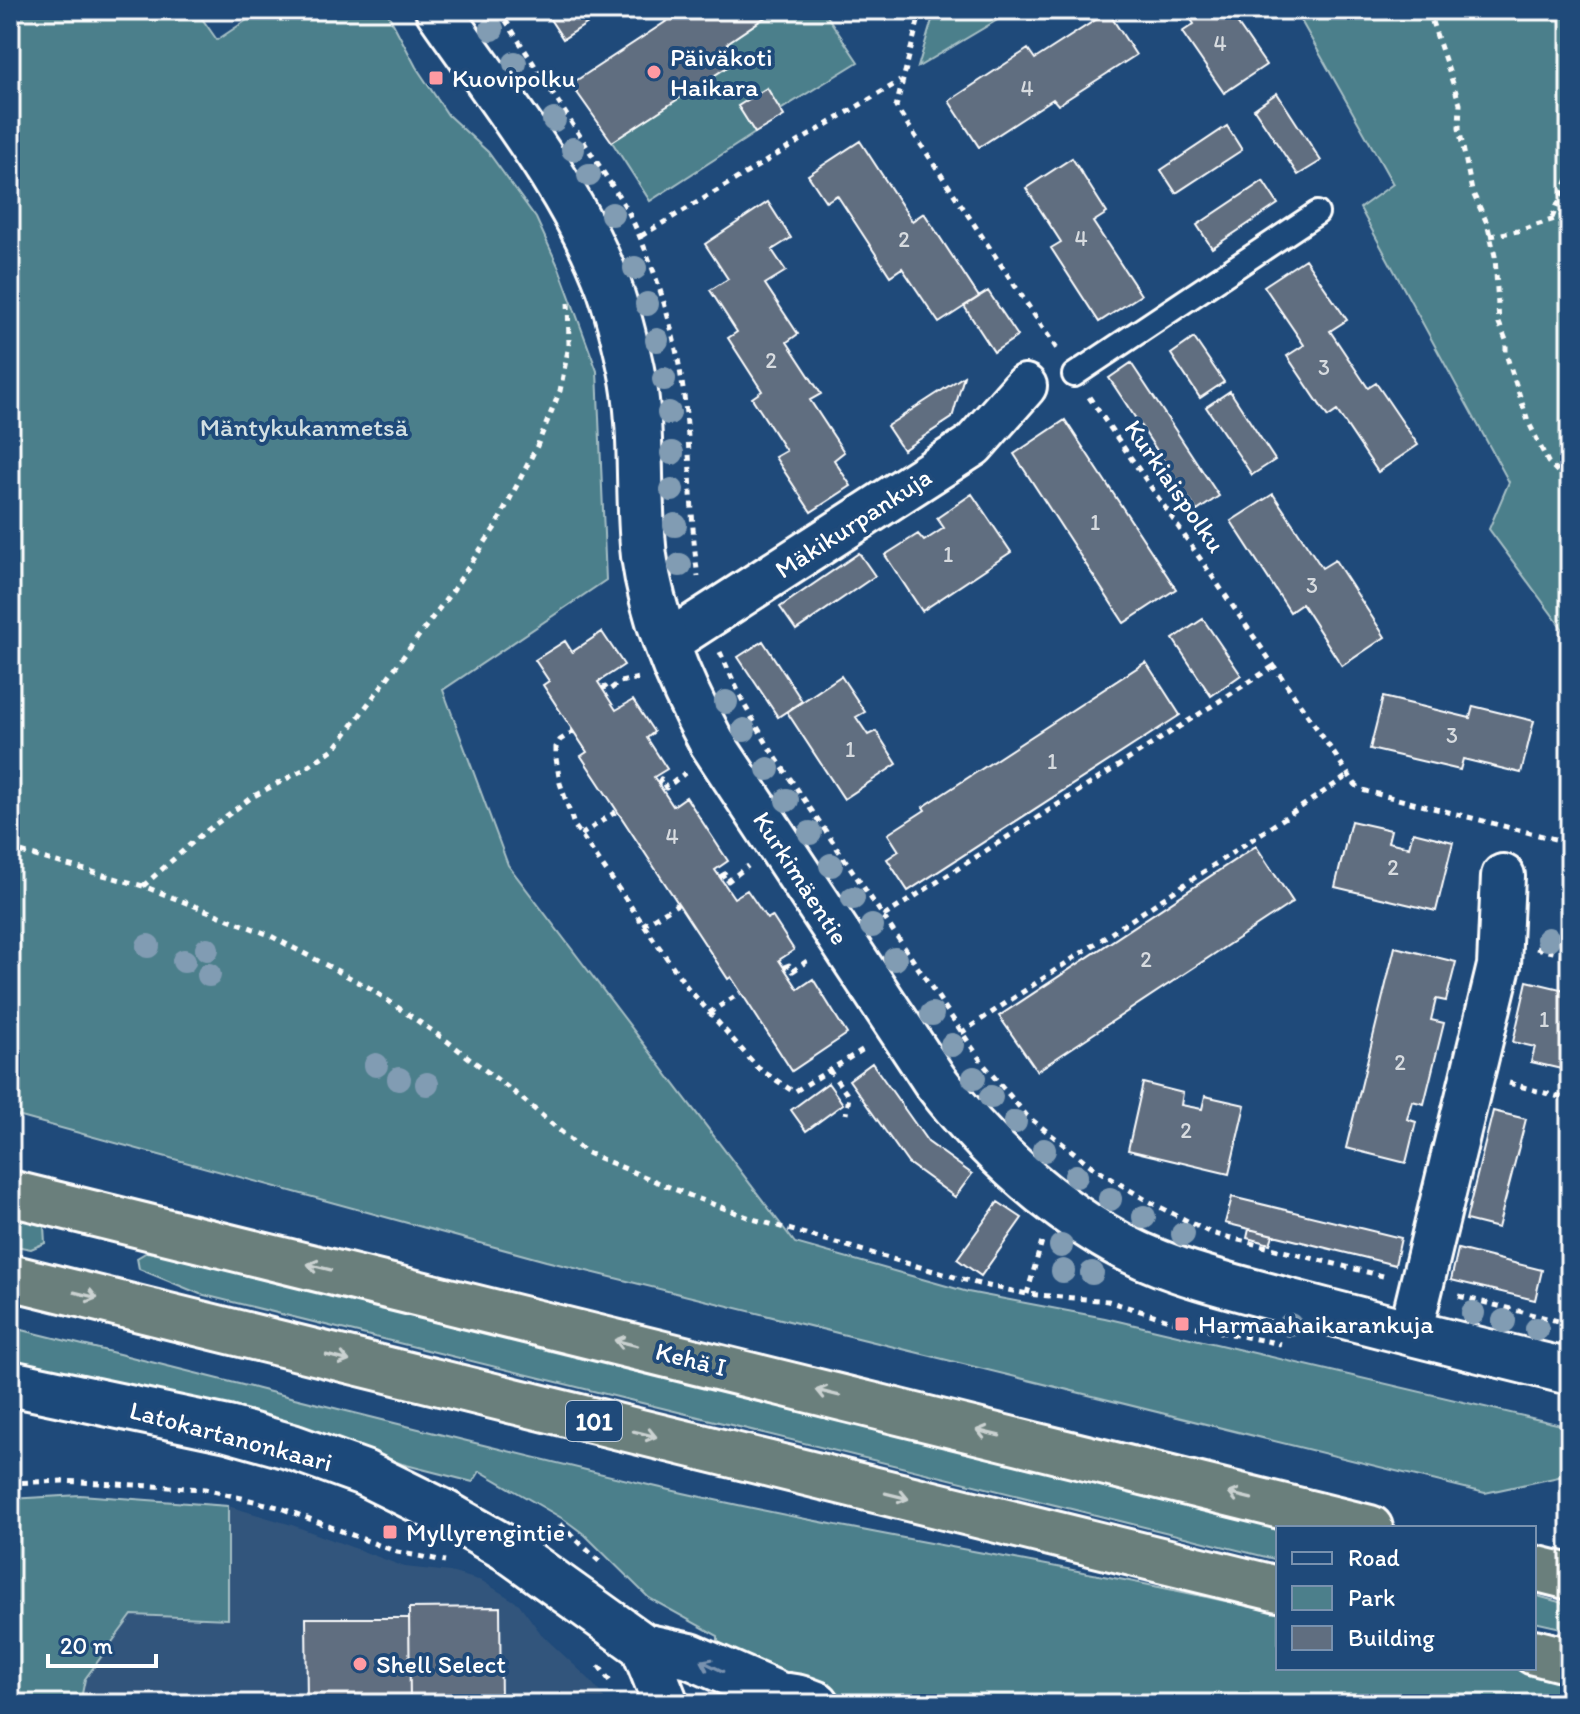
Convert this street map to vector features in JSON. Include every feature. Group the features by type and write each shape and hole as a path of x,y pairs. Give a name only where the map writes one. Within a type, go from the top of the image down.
{"highway":[{"path":"10,1182 90,1212"},
{"name":"Kehä I","path":"10,1193 1362,1526"},
{"name":"101","path":"10,1277 1276,1589"},
{"path":"1536,1568 1570,1577"},
{"path":"1536,1652 1570,1661"}],"street":[{"name":"Kurkimäentie","path":"438,10 560,188 609,288 631,371 635,400 645,559 659,659 684,691 712,743 935,1081 965,1120 1005,1161 1104,1235 1167,1266 1410,1333 1570,1372"},
{"name":"Mäkikurpankuja","path":"659,659 973,445 1025,386"},
{"path":"1410,1333 1499,966 1503,876"},
{"name":"Latokartanonkaari","path":"10,1383 228,1429 292,1447 364,1473 443,1512 506,1548 643,1646 690,1656 798,1700"},
{"path":"643,1646 666,1704"},
{"path":"737,1704 761,1696 798,1700"}],"lane":[{"path":"1074,375 1317,213"}],"path":[{"name":"Kurkiaispolku","path":"921,10 896,107 1074,375 1349,775 1362,790 1570,843"},
{"path":"1428,10 1460,104 1459,128 1472,191 1495,256 1499,323 1506,340 1506,354 1528,421 1548,462 1570,484"},
{"path":"640,236 901,81"},
{"path":"1552,219 1570,174"},
{"path":"1490,236 1518,231 1570,214"},
{"path":"143,886 192,842 252,797 303,770 336,747 453,590 496,526 537,446 560,391 569,345 567,288"},
{"path":"717,641 727,669 770,749 961,1033 1027,1116 1094,1168 1146,1200 1211,1233 1386,1277"},
{"path":"602,689 605,687 608,691 659,659"},
{"path":"884,916 1274,666"},
{"path":"574,731 560,740 556,747 567,810 643,925 709,1013 758,1068 794,1092 879,1039"},
{"path":"658,784 661,779 666,788 686,771"},
{"path":"961,1033 1349,775"},
{"path":"581,835 617,811"},
{"path":"10,849 143,886 267,934 368,987 447,1041 585,1152 753,1219 937,1273 1027,1294 1108,1301 1182,1324 1292,1347"},
{"path":"720,877 725,874 728,881 758,858"},
{"path":"643,925 678,904"},
{"path":"1527,946 1570,956"},
{"path":"784,967 789,965 793,971 812,958"},
{"path":"709,1013 740,993"},
{"path":"829,1070 849,1097 846,1114"},
{"path":"1494,1079 1570,1100"},
{"path":"1027,1294 1042,1240"},
{"path":"1455,1295 1570,1324"},
{"path":"10,1483 63,1481 205,1489 291,1511 397,1552 450,1561"},
{"path":"589,1654 618,1691"}],"shaded area":[{"path":"228,1506 292,1525 405,1567 450,1572 482,1581 519,1604 542,1635 589,1679 609,1704 12,1704 227,1533"}],"green space":[{"name":"Mäntykukanmetsä","path":"10,10 196,10 217,40 262,10 386,10 416,67 448,115 488,152 536,218 559,268 597,371 606,580 443,690 508,865 795,1243 968,1292 1105,1318 1570,1427 1570,1477 1485,1493 546,1261 10,1114"},
{"path":"776,10 823,10 858,62 780,110 767,88 739,106 755,133 650,201 612,142 738,60 727,43"},
{"path":"935,10 1014,10 918,67"},
{"path":"1295,10 1570,10 1570,639 1489,529 1509,482 1360,208 1393,184"},
{"path":"10,1214 44,1226 45,1243 31,1249 10,1245"},
{"path":"147,1252 179,1257 577,1352 1276,1528 1276,1560 200,1294 139,1269 137,1258"},
{"path":"10,1327 657,1487 1276,1613 1276,1670 1524,1670 1570,1681 1570,1704 848,1704 835,1694 718,1656 718,1636 649,1598 585,1535 565,1520 480,1471 473,1482 402,1464 318,1433 247,1413 10,1361"},
{"path":"80,1495 228,1506 228,1619 132,1615 85,1679 80,1704 10,1704 10,1499"},
{"path":"1536,1596 1570,1605 1570,1630 1536,1622"}],"building":[{"path":"544,10 608,10 563,39"},
{"name":"Päiväkoti Haikara","path":"672,10 776,10 727,43 738,60 612,142 571,84 676,15"},
{"path":"1185,10 1228,10 1266,65 1224,93 1182,32 1194,24"},
{"path":"1108,12 1136,55 1058,105 1053,99 979,147 949,101 1028,49 1035,59"},
{"path":"767,88 784,116 755,133 738,106"},
{"path":"1277,93 1321,161 1298,175 1254,109"},
{"path":"1227,126 1242,150 1176,193 1161,170"},
{"path":"860,141 912,221 924,213 979,297 939,323 902,268 890,276 837,195 826,202 808,175"},
{"path":"1072,158 1107,213 1093,222 1141,295 1099,322 1051,248 1061,242 1026,188"},
{"path":"1263,181 1278,204 1212,248 1197,225"},
{"path":"768,202 791,238 772,250 786,271 765,284 798,334 787,342 821,394 810,400 844,452 834,460 851,486 811,512 775,457 786,451 752,398 762,391 728,338 737,332 710,290 728,279 705,244"},
{"path":"1305,259 1347,320 1330,331 1368,388 1376,383 1418,445 1378,472 1337,411 1328,417 1287,356 1304,345 1264,286"},
{"path":"988,291 1018,336 994,352 964,306"},
{"path":"1194,338 1224,382 1200,398 1171,354"},
{"path":"1131,363 1219,496 1197,511 1109,378"},
{"path":"964,376 952,418 903,450 887,426"},
{"path":"1230,391 1275,460 1252,475 1206,407"},
{"path":"1065,420 1176,589 1124,623 1014,454"},
{"path":"972,494 1011,552 922,611 885,555 918,534 924,541 944,528 937,518"},
{"path":"1273,494 1322,568 1335,560 1385,637 1342,666 1302,604 1290,612 1231,521"},
{"path":"859,553 875,576 796,630 780,607"},
{"path":"1203,619 1241,675 1211,696 1173,639"},
{"path":"602,632 624,665 598,682 616,710 633,700 654,732 647,738 667,769 654,777 673,806 686,797 728,861 715,870 734,898 747,890 767,919 772,916 794,950 779,960 798,989 813,979 847,1034 792,1071 581,756 587,752 543,685 549,681 535,660 565,641 572,652"},
{"path":"763,641 802,701 778,717 738,657"},
{"path":"1146,662 1180,715 908,891 887,859 899,851 888,834 925,810 923,807"},
{"path":"841,676 865,712 856,717 868,735 876,731 897,764 844,799 787,712"},
{"path":"1383,697 1470,718 1473,706 1534,721 1521,773 1463,759 1460,770 1370,749"},
{"path":"1351,821 1391,830 1388,842 1409,847 1413,832 1453,842 1436,911 1335,887"},
{"path":"1256,846 1293,902 1037,1071 999,1016"},
{"path":"1395,947 1456,962 1446,1001 1436,999 1431,1020 1444,1023 1424,1104 1412,1101 1407,1119 1416,1122 1406,1163 1346,1148"},
{"path":"1527,981 1569,991 1570,1071 1531,1062 1535,1047 1513,1042"},
{"path":"872,1063 928,1142 972,1174 955,1197 908,1163 849,1080"},
{"path":"828,1083 843,1104 806,1131 791,1110"},
{"path":"1143,1083 1183,1093 1181,1105 1202,1109 1205,1096 1245,1105 1229,1174 1128,1150"},
{"path":"1493,1111 1526,1119 1498,1228 1466,1220"},
{"path":"1232,1197 1401,1238 1395,1265 1225,1223"},
{"path":"998,1202 1022,1218 981,1276 957,1259"},
{"path":"1249,1229 1273,1235 1270,1244 1247,1238"},
{"path":"1458,1249 1542,1270 1535,1300 1451,1280"},
{"path":"500,1607 501,1704 410,1704 409,1608"},
{"path":"306,1618 409,1618 410,1704 307,1704"}],"place":[{"name":"Päiväkoti Haikara","path":"654,72"},
{"name":"Kuovipolku","path":"436,78"},
{"name":"Harmaahaikarankuja","path":"1182,1324"},
{"name":"Myllyrengintie","path":"390,1532"},
{"name":"Shell Select","path":"360,1664"}]}
